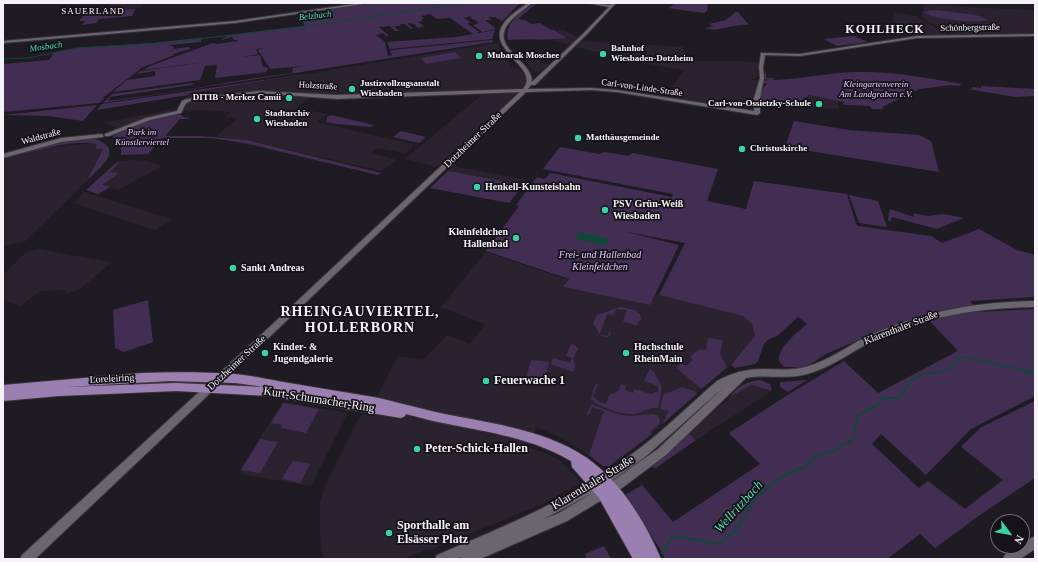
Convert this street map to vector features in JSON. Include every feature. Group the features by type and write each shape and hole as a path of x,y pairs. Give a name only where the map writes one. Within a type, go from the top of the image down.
{"main road":[{"name":"Loreleiring","path":"3,389 92,380 183,376 221,377"},
{"name":"Kurt-Schumacher-Ring","path":"221,377 400,407 429,416 522,434 558,448 604,487 630,516 654,559"},
{"name":"Loreleiring","path":"3,397 160,386 209,388"},
{"name":"Kurt-Schumacher-Ring","path":"209,388 269,392 410,415 429,416"},
{"name":"Kurt-Schumacher-Ring","path":"604,487 641,559"}],"street":[{"path":"3,42 231,23 368,3"},
{"path":"530,3 508,20 502,29 502,41 506,50 533,74"},
{"path":"533,3 511,21 506,27 505,34 510,50 533,74 532,85 538,90"},
{"path":"591,3 613,4"},
{"name":"Dotzheimer Straße","path":"26,559 547,71 613,4"},
{"name":"Schönbergstraße","path":"757,113 756,98 762,78 761,68 763,54 800,55 917,38 1035,34"},
{"path":"533,74 547,71"},
{"path":"525,90 533,74"},
{"name":"Carl-von-Linde-Straße","path":"525,90 606,90 757,113"},
{"name":"Holzstraße","path":"100,137 104,139 108,135 152,118 179,112 184,102 187,100 236,94 271,92 337,96 525,90"},
{"name":"Waldstraße","path":"3,156 56,141 84,137 100,137"},
{"name":"Klarenthaler Straße","path":"466,559 558,520 604,487 659,454 720,397 735,380 749,372 796,373 806,371 878,335 920,319 950,311 984,306 1035,304"},
{"name":"Klarenthaler Straße","path":"441,559 604,487"},
{"path":"1009,559 1035,542"}],"shaded area":[{"path":"112,3 142,3 140,8 105,10"},
{"path":"925,3 964,7 1035,10 1035,33 954,35 922,18 921,16"},
{"path":"893,12 916,16 948,35 917,36 894,21"},
{"path":"563,29 578,38 572,44 550,41 567,38 557,31"},
{"path":"582,41 683,47 687,61 742,61 759,63 756,79 749,79 758,81 754,96 754,109 677,99 683,89 672,87 684,70 621,60 621,58 575,47"},
{"path":"497,43 506,57 502,58 507,60 513,68 519,69 526,76 527,82 522,88 337,96 315,94 296,108 328,114 316,122 412,144 412,147 405,153 377,148 371,153 397,160 382,171 248,140 215,137 238,118 225,117 231,112 203,110 183,111 189,93"},
{"path":"521,55 543,58 539,63 550,64 543,70 534,72"},
{"path":"484,93 517,93 437,167 405,159"},
{"name":"Carl-von-Ossietzky-Schule","path":"808,95 838,100 838,109 799,107 803,99"},
{"path":"179,108 178,111 121,129 102,123"},
{"path":"93,143 98,144 95,148 103,148 88,178 89,179 24,242 3,246 3,158 48,148"},
{"path":"120,161 146,161 162,166 118,190 101,185 105,182 109,172"},
{"path":"453,166 527,180 523,185 448,171"},
{"path":"84,192 171,219 155,230 74,203"},
{"path":"579,232 609,239 606,246 575,238"},
{"path":"38,249 112,262 80,289 66,294 65,290 41,291 20,306 3,299 3,275 22,256 28,252"},
{"path":"486,252 568,280 563,287 650,305 655,294 743,316 752,324 755,336 731,365 635,448 609,466 603,466 575,446 536,427 527,447 545,453 559,460 580,480 580,484 540,505 433,549 425,550 402,559 323,559 320,537 320,503 325,486 359,418 363,415 368,415 398,356 423,360 447,335 470,344 484,326 485,324 441,307"},
{"path":"751,385 770,391 696,440 689,433 730,397"},
{"path":"283,402 348,413 311,486 241,474 240,470"}],"green space":[{"path":"374,3 522,3 502,21 495,17 488,17 492,20 485,20 496,29 482,32 473,25 479,23 470,17 471,16 464,18 471,23 467,23 479,32 475,34 495,30 492,39 390,49 387,42 456,37 473,34 450,18 437,19 430,14 421,16 424,18 421,19 423,21 418,22 424,26 418,28 414,24 407,23 413,29 411,29 404,24 400,24 401,26 394,26 399,31 395,31 390,26 379,27 389,36 386,36 383,33 376,35 385,42 388,56 392,55 390,51 392,50 492,40 493,42 292,73 293,68 305,66 270,69 258,50 264,48 256,49 258,54 242,57 260,55 263,67 267,67 267,72 215,78 217,65 205,66 200,80 113,92 127,80 155,76 155,71 137,74 141,71 205,62 143,70 150,66 213,43 217,44 238,41 234,40 232,37 221,40 228,35 305,26 300,17 326,14 325,10"},
{"path":"537,3 518,19 525,20 532,24 540,23 567,38 508,40 507,34 511,23 515,18"},
{"path":"676,3 708,3 707,11 704,13 668,8"},
{"path":"135,9 132,16 99,19 96,23 82,25 85,21 79,21 84,15 98,11"},
{"path":"935,10 976,15 988,20 955,20 927,15 923,12"},
{"path":"738,12 749,25 737,25 721,29 705,28 713,26 709,24 726,20"},
{"path":"226,35 201,38 201,42 169,45 174,47 173,49 189,47 190,49 173,54 174,55 143,67 103,97 105,98 99,103 3,112 3,64 49,60 54,53 47,54 79,48 152,43"},
{"path":"854,36 868,42 837,46 824,39"},
{"path":"455,52 461,58 426,64 421,58"},
{"name":"Kleingartenverein Am Landgraben e.V.","path":"764,72 766,74 766,78 773,78 773,80 869,72 909,75 962,84 959,86 951,85 919,89 882,107 883,109 872,109 870,106 844,105 844,102 809,95 803,99 799,107 759,99 761,89 763,89 767,83 763,84 764,81 769,80 764,79"},
{"path":"291,73 103,103 112,94 194,83 192,85 110,97 108,101"},
{"path":"311,73 189,93 188,95 97,110 102,104"},
{"path":"981,86 1035,89 1035,96 1015,97 968,89 972,89 972,87 981,88"},
{"path":"97,105 83,121 48,116 3,115"},
{"name":"Park im Künstlerviertel","path":"178,113 186,118 188,117 189,119 180,119 165,136 201,136 247,140 381,173 378,175 244,143 211,138 163,138 148,154 121,155 121,148 113,136 136,124"},
{"path":"331,115 374,125 371,127 326,122 327,117"},
{"path":"794,121 849,130 919,135 931,141 939,172 785,147"},
{"path":"401,131 426,137 419,143 393,137"},
{"path":"92,138 102,142 110,151 105,162 89,179 88,178 103,149 95,148 97,144 75,143 3,158 60,142"},
{"name":"Frei- und Hallenbad Kleinfeldchen","path":"560,147 599,154 605,152 628,156 632,153 718,169 707,201 746,209 754,181 847,194 856,224 858,226 931,236 942,243 979,229 1017,250 1035,255 1035,297 970,301 979,312 1035,309 1035,396 971,429 926,475 881,434 872,444 919,488 928,481 965,509 1003,480 961,447 980,428 1035,401 1035,478 977,517 935,548 920,534 887,559 665,559 625,495 642,485 673,522 760,464 729,433 844,361 878,393 958,351 924,315 881,330 826,354 809,365 802,367 784,367 779,361 782,350 789,340 807,324 798,317 777,336 769,339 764,344 758,361 755,364 735,368 731,365 755,336 752,324 743,316 659,295 685,243 622,231 679,245 650,305 563,287 569,279 486,251 519,206 516,205 537,177 545,179 550,173 672,197 673,194 543,169"},
{"path":"120,161 110,172 119,173 102,185 110,187 98,194 86,190 117,162"},
{"name":"Henkell-Kunsteisbahn","path":"448,171 523,185 509,203 430,188"},
{"path":"849,195 878,201 887,227 859,223"},
{"path":"890,209 914,217 914,213 927,216 943,214 964,218 937,229 892,217 890,222 888,219"},
{"path":"148,300 153,342 124,352 115,348 113,310"},
{"path":"620,307 635,310 640,314 641,319 636,326 623,322 627,310 616,309 613,315 607,314 600,333 601,335 608,336 609,331 611,332 610,336 607,337 601,336 593,323 597,315"},
{"path":"708,338 723,340 720,354 727,367 701,388 676,368 681,363 686,366 693,360 690,357 699,349 706,350"},
{"path":"571,344 575,345 578,349 573,359 575,365 573,372 551,364 553,358 570,363 572,358 566,356"},
{"path":"531,360 549,362 544,385 525,382"},
{"path":"650,369 654,372 662,387 658,408 652,408 634,414 629,414 605,408 591,399 596,384 598,384 593,396 599,402 606,404 609,395 618,391 621,384 626,386 625,390 633,393 634,389 651,394 658,391 658,386 644,381"},
{"path":"761,380 770,384 772,391 751,385 730,397 743,385"},
{"path":"807,380 788,392 780,387 780,382"},
{"path":"682,387 694,391 697,394 654,431 662,424 669,411 660,409 663,395"},
{"path":"283,403 319,409 306,433 281,428 282,425 271,423"},
{"path":"591,404 625,416 651,414 658,415 660,421 659,424 650,432 652,434 609,466 603,466 589,455 604,411 592,407 589,415 587,414"},
{"path":"688,433 696,440 656,468 651,467"},
{"path":"260,439 278,442 260,473 241,470"},
{"path":"293,461 310,464 300,483 282,479"},
{"path":"604,546 611,559 587,559 585,554"}],"waterway":[{"name":"Belzbach","path":"165,43 306,26 467,3"},
{"name":"Mosbach","path":"3,59 28,58 77,48 163,43"},
{"name":"Wellritzbach","path":"907,387 915,378 949,368 960,357 1016,369 1035,371"},
{"name":"Wellritzbach","path":"1024,372 1035,375"},
{"name":"Wellritzbach","path":"662,553 671,538 681,537 718,544 737,529 749,508 760,495 781,477 807,466 813,457 837,450 840,446 849,442 854,437 855,424 858,416 877,406 882,398 897,398 905,391 907,386"}],"place":[{"name":"Bahnhof Wiesbaden-Dotzheim","path":"603,54"},
{"name":"Mubarak Moschee","path":"479,56"},
{"name":"Justizvollzugsanstalt Wiesbaden","path":"352,89"},
{"name":"DITIB - Merkez Camii","path":"289,98"},
{"name":"Carl-von-Ossietzky-Schule","path":"819,104"},
{"name":"Stadtarchiv Wiesbaden","path":"257,119"},
{"name":"Matthäusgemeinde","path":"578,138"},
{"name":"Christuskirche","path":"742,149"},
{"name":"Henkell-Kunsteisbahn","path":"477,187"},
{"name":"PSV Grün-Weiß Wiesbaden","path":"605,210"},
{"name":"Kleinfeldchen Hallenbad","path":"516,238"},
{"name":"Sankt Andreas","path":"233,268"},
{"name":"Kinder- & Jugendgalerie","path":"265,353"},
{"name":"Hochschule RheinMain","path":"626,353"},
{"name":"Feuerwache 1","path":"486,381"},
{"name":"Peter-Schick-Hallen","path":"417,449"},
{"name":"Sporthalle am Elsässer Platz","path":"389,533"}],"district":[{"name":"SAUERLAND","path":"93,12"},
{"name":"KOHLHECK","path":"885,30"},
{"name":"RHEINGAUVIERTEL, HOLLERBORN","path":"360,320"}]}
